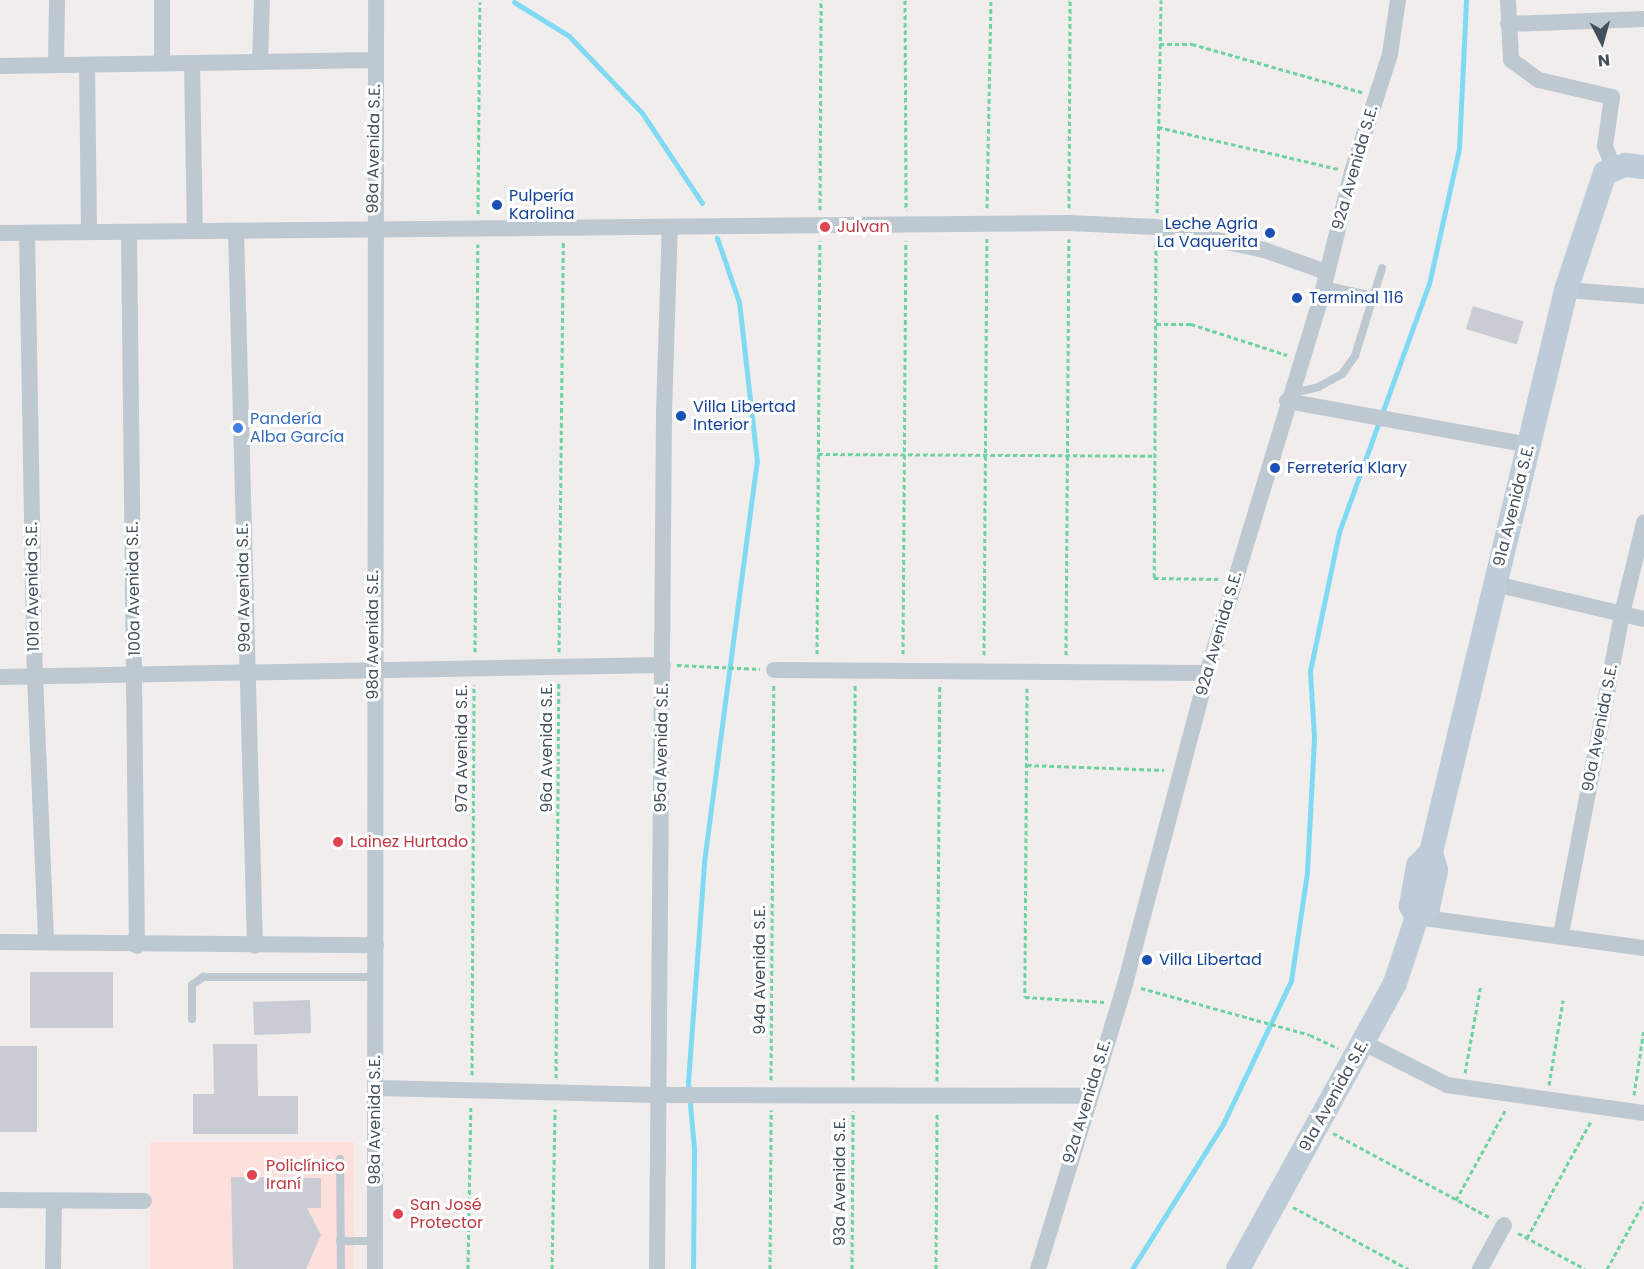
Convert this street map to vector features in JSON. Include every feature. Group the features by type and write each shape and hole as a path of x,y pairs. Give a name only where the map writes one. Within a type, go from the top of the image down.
{"street":[{"path":"56,65 57,0"},
{"path":"162,0 162,63"},
{"path":"260,62 262,0"},
{"name":"98a Avenida S.E.","path":"375,1269 376,945 372,670 376,0"},
{"name":"92a Avenida S.E.","path":"1038,1269 1087,1096 1125,984 1207,673 1324,278 1352,172 1390,54 1398,0"},
{"path":"1508,0 1511,60 1539,80 1612,97 1605,146 1613,167 1644,167"},
{"path":"1508,24 1644,19"},
{"path":"0,66 375,60"},
{"path":"192,63 195,231"},
{"path":"87,64 89,232"},
{"name":"91a Avenida S.E.","path":"1238,1269 1360,1050 1395,983 1417,917 1428,908 1436,870 1431,852 1566,290 1605,173 1613,167"},
{"path":"0,233 670,227 987,221 1069,223 1156,227 1264,250 1324,278"},
{"name":"95a Avenida S.E.","path":"657,1269 670,227"},
{"name":"99a Avenida S.E.","path":"236,231 255,946"},
{"name":"100a Avenida S.E.","path":"129,232 137,946"},
{"name":"101a Avenida S.E.","path":"27,233 35,676 46,942"},
{"path":"1566,290 1644,296"},
{"path":"1288,397 1369,418 1528,445"},
{"name":"90a Avenida S.E.","path":"1561,934 1622,614 1644,523"},
{"path":"1495,584 1644,619"},
{"path":"0,677 663,665"},
{"path":"774,670 1207,673"},
{"path":"1417,917 1561,934 1644,948"},
{"path":"0,942 137,946 376,945"},
{"path":"1360,1050 1431,1078 1463,1087 1638,1112"},
{"path":"376,1088 556,1090 658,1095 1087,1096"},
{"path":"0,1200 144,1201"},
{"path":"53,1269 54,1201"},
{"path":"1480,1269 1504,1225"}],"lane":[{"path":"1288,397 1318,387 1342,374 1355,356 1382,268"},
{"path":"1324,278 1373,296"},
{"path":"192,1019 192,985 203,977 376,977"},
{"path":"340,1159 341,1269"},
{"path":"340,1241 375,1240"}],"path":[{"path":"817,671 822,0"},
{"path":"903,671 905,0"},
{"path":"984,672 991,0"},
{"path":"1066,672 1070,0"},
{"path":"1161,0 1156,227 1154,578 1234,579"},
{"name":"97a Avenida S.E.","path":"468,1269 472,1090 480,2"},
{"path":"1160,44 1192,44 1376,96"},
{"path":"1158,127 1352,172"},
{"name":"96a Avenida S.E.","path":"552,1269 556,1090 563,228"},
{"path":"1156,324 1191,324 1300,359"},
{"path":"818,454 1155,456"},
{"path":"663,665 724,665 774,670"},
{"name":"94a Avenida S.E.","path":"770,1269 774,670"},
{"name":"93a Avenida S.E.","path":"852,1269 856,671"},
{"path":"936,1269 940,671"},
{"path":"1027,672 1025,997 1119,1002"},
{"path":"1026,765 1181,770"},
{"path":"1125,984 1360,1050"},
{"path":"1463,1087 1481,984"},
{"path":"1547,1099 1563,1000"},
{"path":"1638,1112 1644,1029"},
{"path":"1456,1200 1514,1094"},
{"path":"1527,1238 1599,1107"},
{"path":"1317,1124 1585,1269"},
{"path":"1277,1198 1408,1269"},
{"path":"1607,1269 1644,1202"}],"shaded area":[{"name":"Policlínico Iraní","path":"150,1142 354,1142 354,1269 150,1269"}],"building":[{"path":"1473,306 1524,321 1517,344 1466,329"},
{"path":"30,972 113,972 113,1028 30,1028"},
{"path":"310,1000 311,1033 254,1035 253,1002"},
{"path":"213,1044 257,1044 258,1096 298,1096 298,1134 193,1134 193,1094 214,1094"},
{"path":"0,1046 37,1046 37,1132 0,1132"},
{"path":"231,1177 321,1178 321,1208 307,1208 321,1235 306,1269 233,1269"}],"waterway":[{"path":"1132,1269 1223,1124 1291,981 1307,872 1314,737 1310,671 1339,532 1429,284 1459,149 1466,0"},
{"path":"514,2 569,36 642,113 702,203"},
{"path":"693,1269 694,1148 688,1082 704,862 757,462 739,302 717,238"}],"place":[{"name":"Pulpería Karolina","path":"497,205"},
{"name":"Julvan","path":"825,227"},
{"name":"Leche Agria La Vaquerita","path":"1270,233"},
{"name":"Terminal 116","path":"1297,298"},
{"name":"Villa Libertad Interior","path":"681,416"},
{"name":"Pandería Alba García","path":"238,428"},
{"name":"Ferretería Klary","path":"1275,468"},
{"name":"Lainez Hurtado","path":"338,842"},
{"name":"Villa Libertad","path":"1147,960"},
{"name":"Policlínico Iraní","path":"252,1175"},
{"name":"San José Protector","path":"398,1214"}]}
